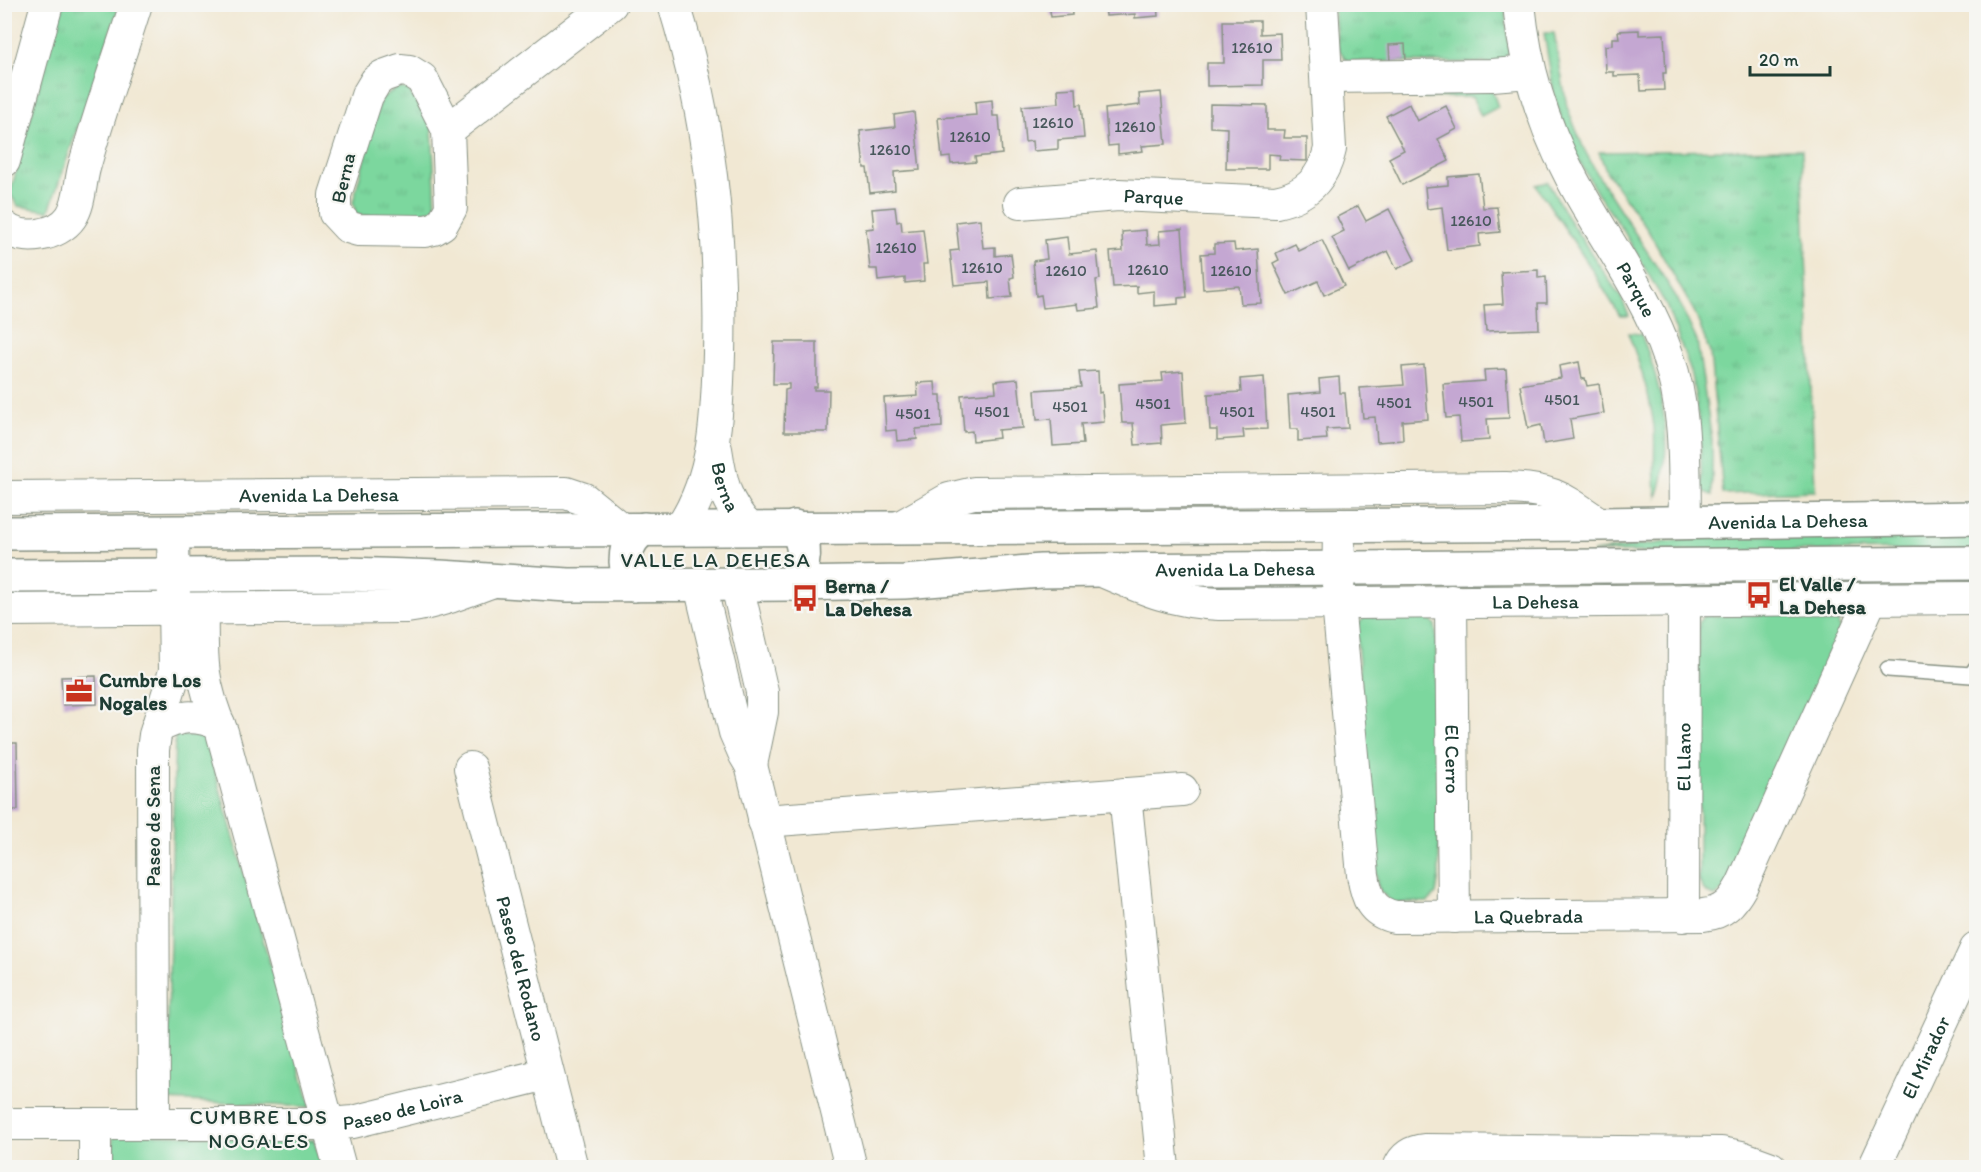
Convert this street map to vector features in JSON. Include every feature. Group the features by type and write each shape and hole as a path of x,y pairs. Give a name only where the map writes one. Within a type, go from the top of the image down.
{"street":[{"path":"4,161 47,4"},
{"path":"4,227 16,233 44,234 55,231 72,216 84,168 136,4"},
{"path":"448,130 611,4"},
{"name":"Berna","path":"674,4 700,99 714,195 718,242 719,336 715,439 722,485 739,517 749,528"},
{"name":"Parque","path":"1020,202 1118,195 1263,202 1288,200 1311,187 1327,163 1330,149 1331,132 1322,4"},
{"name":"Parque","path":"1519,4 1522,35 1530,72 1552,140 1571,178 1650,314 1669,358 1676,381 1681,414 1685,523"},
{"name":"Berna","path":"400,70 416,74 427,86 448,130 451,208 442,224 425,231 369,232 348,227 340,221 335,213 335,195 367,96 376,81 383,75 400,70"},
{"path":"1327,77 1492,75 1530,72"},
{"name":"Berna","path":"681,528 699,498 715,439"},
{"name":"Avenida La Dehesa","path":"900,527 949,499 974,493 1506,488 1533,488 1552,493 1566,500 1600,525"},
{"name":"Avenida La Dehesa","path":"4,497 566,493 584,499 632,529"},
{"name":"Avenida La Dehesa","path":"4,533 795,527 1600,525 1977,518"},
{"name":"La Quebrada","path":"1339,525 1338,603 1365,890 1376,910 1383,915 1395,917 1683,916 1722,911 1735,897 1872,599"},
{"path":"792,585 804,563 803,543 795,527"},
{"path":"632,529 632,538 627,550 626,569 633,585"},
{"name":"Paseo de Sena","path":"173,532 173,575 188,609 204,683 219,724 340,1167"},
{"name":"Avenida La Dehesa","path":"4,576 367,574 568,585 792,585 914,581 1041,571 1977,562"},
{"name":"La Dehesa","path":"1100,570 1161,595 1199,603 1976,598"},
{"name":"Avenida La Dehesa","path":"4,610 407,608 455,596 493,581"},
{"path":"700,585 735,732 752,765 851,1167"},
{"path":"737,585 762,692 762,712 752,765"},
{"name":"El Llano","path":"1683,916 1684,600"},
{"name":"El Cerro","path":"1451,601 1454,917"},
{"name":"Paseo de Sena","path":"154,1124 153,750 157,728 175,671 188,609"},
{"path":"157,728 168,721 189,716 219,724"},
{"name":"Paseo del Rodano","path":"470,768 572,1167"},
{"path":"764,821 1182,790"},
{"path":"1125,794 1163,1167"},
{"name":"El Mirador","path":"1874,1167 1977,949"},
{"name":"Paseo de Loira","path":"4,1124 329,1124 378,1117 547,1074"},
{"path":"95,1124 95,1167"},
{"path":"1399,1167 1409,1155 1417,1150 1425,1149 1603,1160 1721,1154 1741,1157 1771,1167"}],"lane":[{"path":"1888,669 1971,675 1977,668"}],"green space":[{"path":"64,5 120,5 49,211 18,206 10,194 55,26"},
{"path":"1333,5 1505,5 1509,52 1506,58 1499,63 1347,61 1338,48"},
{"path":"1544,33 1554,33 1567,107 1584,149 1599,177 1677,298 1697,341 1712,441 1712,495 1704,492 1702,487 1700,435 1689,366 1666,305 1574,151 1555,100"},
{"path":"397,88 408,89 432,127 436,209 399,219 356,215 353,202 380,99"},
{"path":"1492,90 1498,107 1481,116 1472,97 1411,98 1411,91"},
{"path":"1802,149 1815,491 1723,494 1710,353 1695,313 1647,229 1606,171 1599,152"},
{"path":"1548,182 1567,217 1622,299 1629,316 1620,316 1536,185"},
{"path":"1628,333 1641,334 1655,373 1664,414 1665,457 1663,477 1657,497 1654,427 1650,403"},
{"path":"1976,533 1976,550 1593,552 1711,536"},
{"path":"1835,613 1840,628 1839,637 1730,885 1715,896 1712,895 1704,890 1699,880 1699,622 1703,616"},
{"path":"1365,617 1428,617 1435,625 1439,876 1436,894 1428,902 1392,903 1381,892 1377,884 1356,627"},
{"path":"175,735 205,737 311,1107 166,1100"},
{"path":"113,1133 314,1140 322,1167 114,1167"}],"building":[{"path":"1049,4 1071,4 1072,15 1051,17"},
{"path":"1105,4 1157,4 1158,16 1135,18 1135,14 1106,16"},
{"path":"1223,21 1260,21 1260,34 1280,33 1281,60 1263,60 1263,85 1207,86 1207,63 1224,63"},
{"path":"1639,30 1639,35 1664,34 1666,73 1663,73 1664,90 1641,91 1640,75 1614,76 1614,72 1606,72 1605,46 1613,45 1613,38 1619,38 1618,31"},
{"path":"1405,44 1406,61 1390,62 1389,45"},
{"path":"1076,88 1077,105 1081,104 1084,138 1058,140 1058,149 1033,151 1032,141 1025,142 1022,106 1059,103 1058,89"},
{"path":"1161,92 1166,144 1142,146 1143,151 1118,154 1118,145 1108,146 1105,109 1140,105 1139,94"},
{"path":"992,100 993,116 999,116 1002,154 975,157 976,162 951,164 950,157 942,158 938,118 976,115 975,102"},
{"path":"1210,104 1267,105 1267,130 1285,130 1284,138 1307,138 1307,161 1279,160 1280,155 1268,154 1268,169 1226,169 1227,128 1210,127"},
{"path":"1409,104 1417,121 1446,106 1457,129 1438,139 1449,161 1402,185 1389,158 1404,150 1386,116"},
{"path":"914,112 920,170 894,172 895,190 870,193 867,168 864,168 860,131 895,127 894,115"},
{"path":"1479,174 1483,208 1497,207 1500,232 1479,234 1480,246 1447,250 1442,207 1427,209 1425,187 1448,185 1448,177"},
{"path":"1358,206 1366,221 1389,209 1415,260 1397,269 1388,251 1349,271 1332,237 1344,231 1337,217"},
{"path":"895,207 897,222 901,221 902,231 923,229 927,264 923,264 924,281 905,283 905,278 878,281 877,269 870,269 866,229 874,228 872,209"},
{"path":"980,219 983,248 995,247 995,256 1011,254 1014,277 1010,278 1012,297 990,299 989,282 954,285 950,251 959,250 956,222"},
{"path":"1182,229 1187,297 1178,298 1178,304 1154,306 1154,291 1137,293 1137,286 1113,287 1110,252 1123,251 1122,232 1146,230 1147,245 1160,244 1159,231"},
{"path":"1067,237 1069,254 1097,251 1100,279 1096,280 1099,308 1078,310 1077,304 1043,308 1041,295 1036,296 1033,261 1047,259 1045,240"},
{"path":"1322,240 1344,286 1324,295 1318,281 1288,295 1273,263 1279,260 1276,253 1295,244 1299,251"},
{"path":"1234,243 1235,251 1258,249 1261,303 1241,304 1239,286 1203,289 1201,254 1214,253 1214,244"},
{"path":"1538,270 1538,278 1546,277 1547,303 1538,303 1539,329 1486,331 1484,305 1503,304 1501,272"},
{"path":"774,342 817,342 817,387 814,387 814,390 829,390 828,432 784,432 785,390 789,389 789,384 773,384"},
{"path":"1579,362 1582,379 1585,378 1587,386 1599,384 1604,413 1570,419 1573,439 1544,444 1541,425 1528,428 1520,385 1561,378 1559,366"},
{"path":"1424,365 1428,419 1402,421 1403,440 1377,442 1375,417 1363,418 1360,388 1404,385 1402,367"},
{"path":"1506,369 1509,418 1487,419 1489,440 1461,442 1459,417 1446,418 1443,384 1485,381 1484,370"},
{"path":"1098,371 1104,422 1081,424 1083,444 1053,446 1051,419 1037,420 1035,390 1081,387 1079,372"},
{"path":"1183,371 1186,423 1161,425 1162,443 1135,445 1133,423 1122,423 1119,384 1163,381 1162,373"},
{"path":"1264,377 1267,429 1243,430 1244,438 1217,440 1217,430 1210,430 1208,394 1241,392 1240,379"},
{"path":"1339,377 1340,393 1345,393 1348,428 1326,429 1327,439 1298,441 1298,429 1290,429 1288,395 1320,392 1319,379"},
{"path":"1018,379 1023,428 998,430 999,438 973,441 972,431 964,432 961,395 996,392 995,381"},
{"path":"935,382 936,395 941,395 942,427 916,429 917,439 897,441 896,430 886,431 884,398 918,396 917,383"},
{"name":"Cumbre Los Nogales","path":"96,676 97,704 63,705 61,677"},
{"path":"4,743 17,743 18,810 4,810"}],"place":[{"name":"El Valle / La Dehesa","path":"1759,595"},
{"name":"Berna / La Dehesa","path":"805,598"},
{"name":"Cumbre Los Nogales","path":"79,691"}],"district":[{"name":"VALLE LA DEHESA","path":"716,560"},
{"name":"CUMBRE LOS NOGALES","path":"259,1129"}]}
